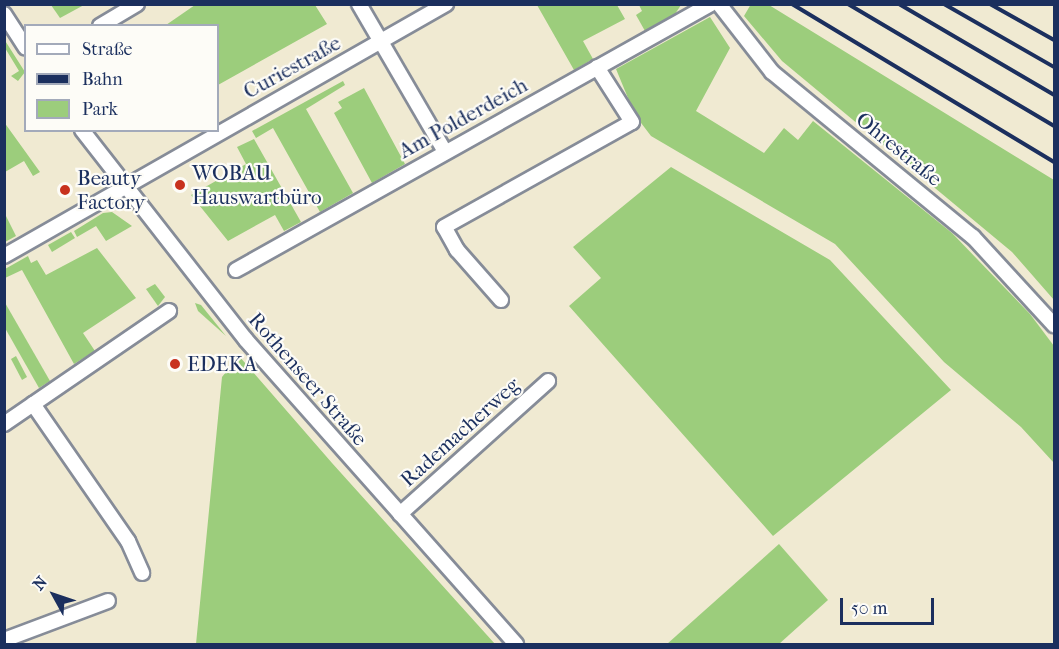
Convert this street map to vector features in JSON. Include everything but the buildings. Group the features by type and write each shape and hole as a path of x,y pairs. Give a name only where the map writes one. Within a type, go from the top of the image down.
{"street":[{"path":"103,24 137,4"},
{"path":"359,4 444,152"},
{"name":"Curiestraße","path":"4,256 446,4"},
{"name":"Am Polderdeich","path":"236,270 711,4"},
{"name":"Ohrestraße","path":"719,4 772,72 973,237 1054,325"},
{"path":"4,14 24,45"},
{"path":"501,300 457,250 444,227 632,122 597,67"},
{"name":"Rothenseer Straße","path":"83,132 123,187 246,340 516,645"},
{"path":"4,424 169,311"},
{"name":"Rademacherweg","path":"400,514 548,381"},
{"path":"33,404 128,542 142,573"},
{"path":"4,640 108,601"}],"green space":[{"path":"751,4 769,5 1054,180 1054,300 1012,252 782,61 744,16"},
{"path":"51,5 84,5 60,18"},
{"path":"195,5 315,5 327,24 219,84 219,24 167,24"},
{"path":"537,5 617,5 625,19 583,41 593,59 574,70"},
{"path":"639,5 681,5 675,14 645,31 636,15 642,11"},
{"path":"710,17 730,48 696,111 764,153 784,128 798,140 813,121 952,233 1030,314 1054,346 1054,463 1021,427 944,362 835,244 651,136 635,115 616,69"},
{"path":"4,39 24,70 18,81 11,76 19,71 5,48"},
{"path":"343,81 345,85 306,109 353,193 320,212 273,128 256,138 252,131"},
{"path":"364,88 405,164 372,183 334,113 342,108 338,102"},
{"path":"4,122 40,172 33,176 24,161 5,172"},
{"path":"254,139 301,222 284,231 275,215 228,241 191,195 246,164 237,147"},
{"path":"671,167 830,260 951,390 773,536 569,306 601,278 573,247"},
{"path":"112,212 132,226 106,241 96,226 77,237 74,231 103,213"},
{"path":"5,214 16,236 4,242"},
{"path":"71,232 75,238 52,252 48,245"},
{"path":"97,248 136,298 83,333 95,351 74,364 22,270 5,278 5,269 28,256 31,263 37,260 46,275"},
{"path":"155,284 165,297 158,306 146,289"},
{"path":"4,301 50,381 39,388 5,328"},
{"path":"195,303 201,305 226,336 198,311"},
{"path":"16,356 27,377 22,380 11,359"},
{"path":"239,356 495,644 196,644 222,377"},
{"path":"779,544 828,600 779,644 667,644"}],"railway":[{"path":"792,4 1054,162"},
{"path":"848,4 1054,126"},
{"path":"899,4 1054,95"},
{"path":"944,4 1054,67"},
{"path":"990,4 1054,40"}],"place":[{"name":"WOBAU Hauswartbüro","path":"180,185"},
{"name":"Beauty Factory","path":"65,190"},
{"name":"EDEKA","path":"175,364"}]}
